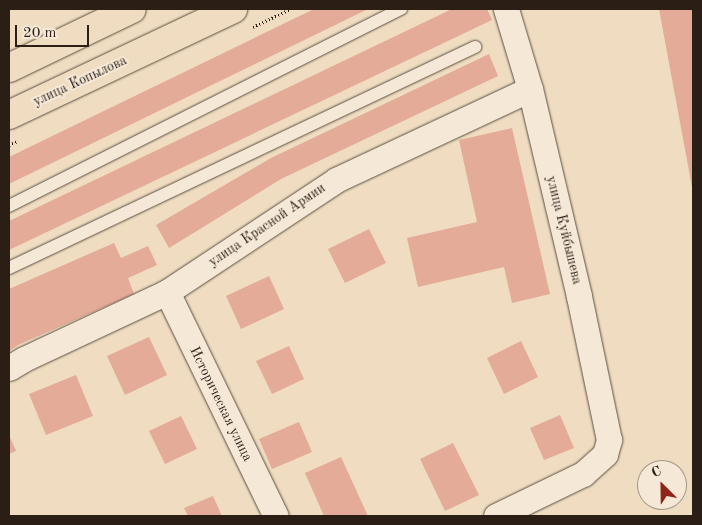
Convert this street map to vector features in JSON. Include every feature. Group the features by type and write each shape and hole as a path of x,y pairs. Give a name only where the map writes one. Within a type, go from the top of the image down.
{"main road":[{"path":"9,68 132,9"},
{"name":"улица Копылова","path":"9,115 233,9"}],"street":[{"name":"улица Куйбышева","path":"496,516 583,474 605,454 609,440 581,306 530,89 506,9"},
{"name":"улица Красной Армии","path":"9,368 24,359 167,292 336,180 530,89"},
{"name":"Историческая улица","path":"167,292 276,516"}],"lane":[{"path":"9,206 401,9"},
{"path":"9,268 475,47"}],"building":[{"path":"314,9 368,9 9,184 9,157"},
{"path":"452,9 487,9 492,20 9,250 9,221"},
{"path":"659,9 693,9 693,187 692,187"},
{"path":"489,54 498,76 281,179 169,248 156,225 271,158"},
{"path":"512,128 550,294 512,303 504,267 418,287 407,238 477,222 459,140"},
{"path":"369,229 386,263 345,283 328,249"},
{"path":"114,243 121,258 148,246 157,265 128,278 134,294 18,345 9,351 9,289"},
{"path":"269,276 284,309 241,329 226,296"},
{"path":"149,337 167,375 125,395 107,356"},
{"path":"521,341 538,377 504,394 487,358"},
{"path":"289,346 304,379 272,394 256,361"},
{"path":"76,375 93,416 46,435 29,394"},
{"path":"560,415 574,448 544,460 530,428"},
{"path":"181,416 197,449 165,464 149,431"},
{"path":"299,422 312,452 272,469 259,439"},
{"path":"9,435 16,451 9,454"},
{"path":"453,443 479,495 445,511 420,459"},
{"path":"341,457 368,516 324,516 305,473"},
{"path":"213,496 222,516 188,516 184,508"}]}
